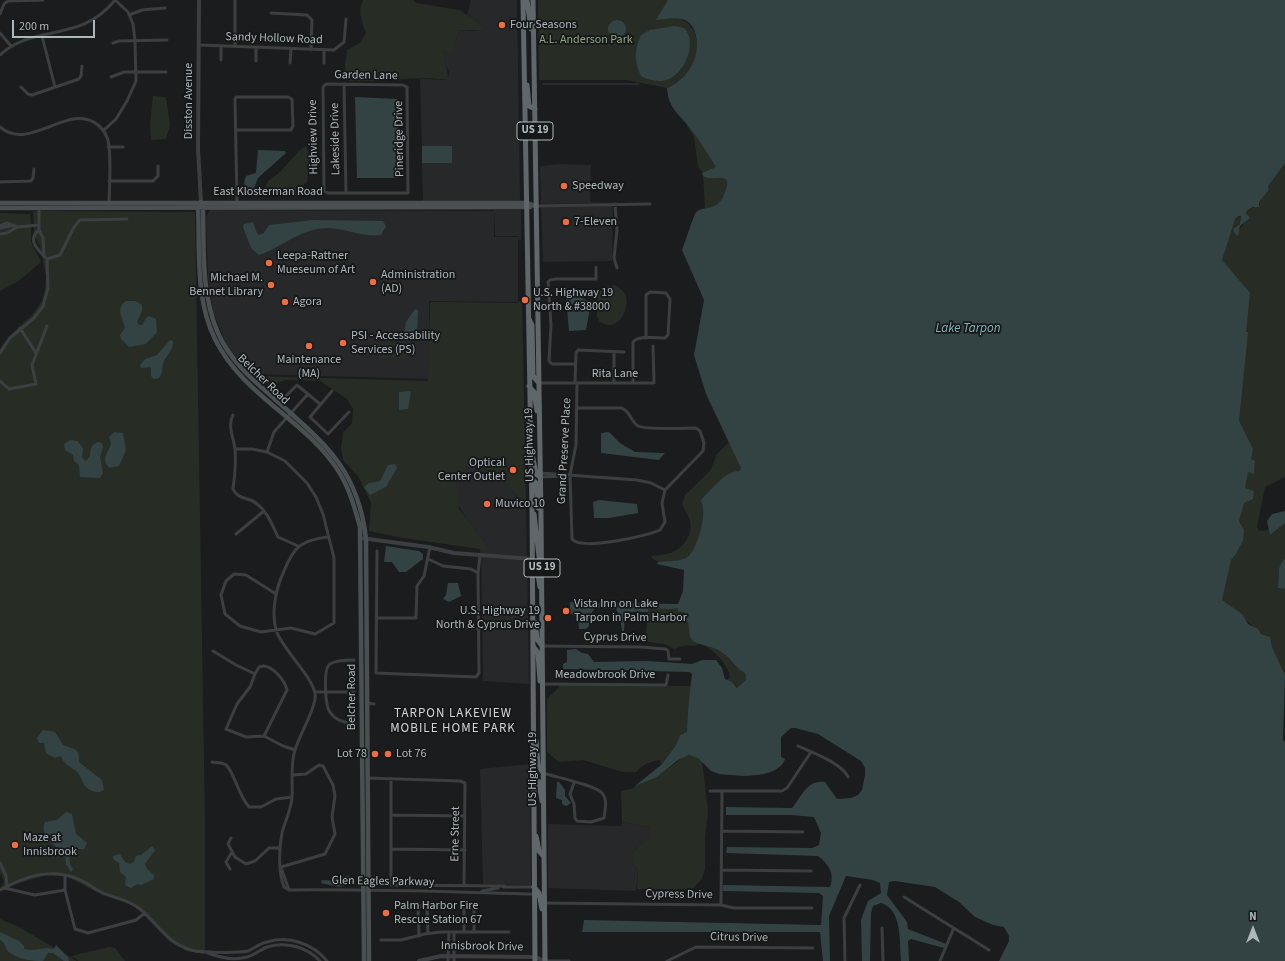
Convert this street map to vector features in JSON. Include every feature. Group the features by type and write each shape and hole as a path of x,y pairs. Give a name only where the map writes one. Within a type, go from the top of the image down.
{"highway":[{"name":"US Highway 19","path":"523,0 532,509 535,959"},
{"path":"527,0 528,19 533,40"},
{"name":"US Highway 19","path":"533,0 542,570 544,961"},
{"path":"524,70 529,103 535,110"},
{"path":"528,317 532,325 533,376 539,383"},
{"path":"529,386 534,392 539,420"},
{"path":"530,446 535,470 540,475"},
{"path":"531,478 536,483 538,510 541,516"},
{"path":"532,509 535,518 538,559 542,570"},
{"path":"532,559 537,568 542,595"},
{"path":"532,613 537,639 542,646"},
{"path":"533,646 538,654 538,670 543,696"},
{"path":"533,728 538,750 538,765 543,773"},
{"path":"534,777 539,782 544,810"},
{"path":"534,831 539,851 544,857"},
{"path":"544,880 535,890 544,916"}],"main road":[{"name":"East Klosterman Road","path":"0,208 201,202 394,205"},
{"name":"Belcher Road","path":"201,202 201,288 204,307 215,339 237,372 288,415 323,451 339,473 354,503 364,538 368,778 365,960"},
{"name":"East Klosterman Road","path":"0,203 39,206"},
{"name":"East Klosterman Road","path":"109,205 201,208 394,205 536,206"},
{"name":"Belcher Road","path":"364,538 366,889 370,961"}],"street":[{"path":"0,14 7,1 43,0"},
{"path":"0,55 11,46 23,40 70,30 91,22 107,11 115,0 129,15 134,27 135,84 130,97 116,119 104,130"},
{"name":"Disston Avenue","path":"199,0 198,150 201,202"},
{"path":"235,0 236,46"},
{"path":"129,15 142,10 166,8"},
{"path":"271,14 307,15 312,20 311,50"},
{"name":"Sandy Hollow Road","path":"199,45 336,50 344,42 346,19"},
{"path":"0,33 11,46"},
{"path":"42,36 55,87"},
{"path":"113,43 118,41 167,40"},
{"path":"221,46 221,60"},
{"path":"256,47 256,61"},
{"path":"290,62 291,49"},
{"path":"324,50 324,63"},
{"path":"21,87 28,94 32,95 80,78 82,66"},
{"path":"111,77 122,72 166,72"},
{"name":"Garden Lane","path":"325,84 403,85 407,87"},
{"name":"Highview Drive","path":"325,84 323,87 324,191 328,193 346,193"},
{"name":"Lakeside Drive","path":"344,84 346,193"},
{"name":"Pineridge Drive","path":"394,194 407,193 409,190 407,87"},
{"path":"236,130 291,130 293,126 292,99 288,97 238,96 235,99 236,202"},
{"path":"0,127 10,133 22,135 80,118 92,121 104,130 108,146 109,205"},
{"path":"108,146 123,147"},
{"path":"109,181 153,181 158,176 158,166"},
{"path":"0,182 30,181 33,178 34,169"},
{"path":"346,193 394,194 394,205"},
{"path":"615,204 616,230 614,258 616,268"},
{"name":"East Klosterman Road","path":"536,206 650,204"},
{"path":"39,206 39,230 43,243 44,256"},
{"path":"47,259 60,255 74,227 80,220 127,219"},
{"path":"5,234 2,226 39,225"},
{"path":"0,234 5,234 15,226"},
{"path":"0,353 10,338 38,314 45,302 48,288 47,259 37,250 34,243 34,236 39,230"},
{"path":"34,243 43,243"},
{"path":"575,364 550,363 551,325 548,282 555,279 596,280 596,268"},
{"path":"633,383 633,342 638,338 646,338 665,338 668,335 670,299 666,293 650,292 646,295 646,338"},
{"path":"0,381 9,389 36,384 32,365 48,326"},
{"path":"20,328 36,353"},
{"name":"Rita Lane","path":"539,383 654,383 653,346"},
{"name":"Grand Preserve Place","path":"614,352 593,350 576,351 576,445 570,475 571,536 576,542 619,541 660,530 665,522 662,503 665,490"},
{"path":"614,383 614,352 624,352"},
{"path":"284,398 297,385 320,404"},
{"path":"332,391 310,417 328,434 349,412"},
{"path":"267,452 274,432 308,394"},
{"path":"540,475 570,475 637,480 651,483 665,490 702,454 704,445 700,430 696,428 642,427 634,422 628,411 621,408 576,408"},
{"path":"233,415 231,420 231,430 235,449 233,489 235,494 255,502 272,522 278,537 298,546"},
{"path":"235,449 252,449 267,452 285,461 307,483 324,514 334,558 334,623 315,634 292,628 261,632 240,626 225,614 221,595 226,580 234,574 246,575 276,594"},
{"path":"236,534 264,511"},
{"path":"292,775 306,774 319,765 323,766 332,785 335,796 332,817 335,834 324,854 281,867 280,848 292,797 292,775 292,764 295,750 315,700 316,692 312,684 285,647 276,630 274,613 276,594 287,562 298,546 305,541 328,537"},
{"path":"364,538 430,547 454,553 532,559"},
{"path":"376,618 416,618 417,586 424,576 430,547"},
{"path":"377,551 376,673 476,677 479,673 478,573 480,556"},
{"path":"428,558 443,566 471,570 478,573"},
{"path":"445,628 478,628"},
{"name":"Cyprus Drive","path":"542,646 641,647 666,649 668,651 669,659 680,659"},
{"path":"213,651 236,665 255,674"},
{"path":"354,660 342,660 329,665 326,672 327,707 330,714 342,721 354,723"},
{"path":"264,736 278,712 286,688 269,666 259,668 250,687 237,704 226,728 246,736 264,736 279,745 295,750"},
{"name":"Meadowbrook Drive","path":"543,684 666,684 668,675"},
{"path":"316,692 354,692"},
{"path":"367,704 374,704"},
{"path":"798,746 833,763 846,773 848,777"},
{"path":"710,791 782,791 787,788 811,752"},
{"path":"212,762 222,763 228,767 244,802 248,807 261,807 276,799 292,797"},
{"path":"543,773 554,777 564,777 574,783 598,790 603,794 606,804 604,818 591,822 577,821 575,818 574,804 570,794 574,783"},
{"path":"368,778 391,779 391,885 506,886"},
{"name":"Erne Street","path":"391,779 460,781 465,783 464,885"},
{"path":"721,905 722,792"},
{"path":"391,815 465,816"},
{"path":"722,831 803,832"},
{"path":"231,838 228,844 232,852 238,859 248,864 255,862 269,848 280,848"},
{"path":"391,849 465,850"},
{"path":"230,869 226,862 232,852"},
{"path":"0,863 6,876 14,882"},
{"name":"Glen Eagles Parkway","path":"281,867 287,890 366,889 415,892 478,892 518,894 535,890"},
{"path":"722,870 811,871"},
{"path":"0,890 14,882 47,873 65,875 78,879 102,892 128,902 145,913 163,934 179,946 196,952 248,951 268,941 288,940 308,946 327,961"},
{"path":"65,875 65,890 75,929 88,933 136,920 145,913"},
{"path":"5,887 6,876"},
{"path":"845,961 844,918 860,885"},
{"path":"482,886 504,893"},
{"name":"Glen Eagles Parkway","path":"478,892 506,886 535,890"},
{"path":"5,887 36,895 65,890"},
{"path":"518,887 518,894"},
{"path":"904,897 953,930 989,950"},
{"name":"Cypress Drive","path":"544,903 721,905 734,908 812,908"},
{"path":"419,936 418,908 422,905 426,906 427,909 428,934"},
{"path":"464,932 464,909 470,906 474,910 474,932"},
{"path":"882,928 883,961"},
{"path":"940,961 953,930"},
{"path":"448,961 449,932"},
{"path":"381,940 401,940 428,934 449,932 509,932"},
{"path":"454,932 454,959"},
{"path":"449,942 454,942"},
{"path":"208,952 224,958 235,959 248,957 265,948 284,945 302,948 320,961"},
{"name":"Citrus Drive","path":"667,961 696,947 813,948"},
{"path":"224,951 224,958"},
{"path":"235,959 236,952"},
{"name":"Innisbrook Drive","path":"419,961 434,956 448,956 454,959 535,959 544,961"},
{"path":"544,961 569,961"}],"shaded area":[{"path":"471,0 517,0 520,201 423,201 422,163 452,163 452,146 422,146 420,79 448,80 449,72 443,58 444,49 453,50 459,30 480,30 483,26 467,15"},
{"path":"560,164 591,165 590,202 613,203 541,204 540,166"},
{"path":"613,206 612,261 543,262 541,207"},
{"path":"210,210 494,211 494,237 518,237 518,302 429,301 429,379 250,374 241,365 227,346 213,312 208,278 206,217"},
{"path":"494,210 521,210 521,240 519,240 518,236 495,236"},
{"path":"473,465 483,468 501,479 526,505 527,557 480,554 480,549 487,549 484,541 477,534 473,525 467,520 457,503 456,481 467,468"},
{"path":"481,557 527,560 529,684 483,681"},
{"path":"530,764 531,885 483,884 480,769"},
{"path":"622,822 651,827 651,837 636,848 632,863 638,870 636,891 548,888 548,824 621,826"}],"green space":[{"path":"363,0 413,0 416,3 460,10 483,26 481,30 459,30 453,50 449,52 444,50 448,80 424,78 350,81 344,74 347,50 360,43 366,33 360,13"},
{"name":"A.L. Anderson Park","path":"538,0 668,0 667,3 674,18 687,22 695,33 697,39 697,53 695,60 683,77 667,88 626,80 539,80"},
{"path":"153,96 166,97 170,125 166,139 151,140 150,124"},
{"path":"686,117 728,178 730,192 713,207 705,209 703,174 698,166 694,137 687,126"},
{"path":"306,146 310,158 307,182 303,185 302,196 262,195 268,181 279,173 300,150"},
{"path":"1285,157 1285,477 1265,487 1257,527 1259,531 1269,530 1270,535 1285,523 1285,559 1279,568 1278,588 1285,589 1285,675 1272,647 1270,638 1261,634 1217,597 1241,524 1238,519 1244,503 1247,500 1245,488 1243,487 1245,471 1254,473 1255,463 1246,457 1235,424 1248,332 1245,332 1228,269 1223,264 1215,249 1231,222 1238,216 1242,217 1240,224 1233,229 1235,234 1250,218 1246,213 1247,210 1260,205 1259,202 1269,190 1268,185"},
{"path":"33,211 195,212 205,821 205,954 187,951 170,942 139,910 130,904 102,895 68,877 47,875 16,884 3,891 1,887 4,882 1,873 0,878 0,349 8,337 32,315 42,301 45,290 46,276 40,247 34,234"},
{"path":"0,213 30,214 31,241 41,262 20,280 0,291"},
{"path":"615,285 625,294 627,303 624,313 619,321 615,324 609,325 600,322 597,317 598,293 604,287"},
{"path":"522,301 526,505 501,479 483,468 473,465 467,468 456,481 459,509 467,520 473,525 477,534 484,541 487,549 403,538 369,531 371,503 358,476 343,460 341,448 343,433 352,423 353,409 347,399 320,381 286,380 275,384 264,384 256,376 428,381 430,302 518,303","holes":["388,466 389,477 386,486 379,491 369,483 380,481"]},
{"path":"380,343 406,345 406,359 379,358"},
{"path":"730,441 737,454 741,468 708,513 694,561 661,563 653,559 651,556 675,551 686,541 691,526 682,504 685,495 710,471 717,454"},
{"path":"685,606 732,663 745,673 746,680 738,688 733,682 726,681 730,677 729,672 723,662 714,652 699,642 696,646 687,645 674,649 665,644 648,642 646,633 648,609"},
{"path":"561,685 695,686 687,732 680,735 676,745 661,764 660,760 653,761 644,765 636,772 623,772 583,760 559,762 547,752 547,699"},
{"path":"694,755 702,761 708,811 705,838 705,869 702,879 692,889 637,889 638,870 632,863 634,853 637,847 651,837 651,827 622,822 621,791 634,788 635,786 657,777 685,756"},
{"path":"0,919 19,927 77,961 0,961"},
{"path":"109,947 115,948 125,961 79,961 71,956"}],"water":[{"name":"Lake Tarpon","path":"668,0 1285,0 1285,163 1268,186 1269,190 1259,202 1259,207 1253,207 1247,210 1246,213 1250,218 1240,226 1238,236 1235,234 1233,229 1240,224 1241,216 1238,216 1235,219 1222,260 1250,293 1246,332 1248,332 1239,421 1253,449 1251,459 1255,461 1254,474 1248,472 1245,488 1254,491 1253,499 1244,503 1239,521 1244,530 1243,540 1236,554 1231,560 1222,600 1242,614 1248,624 1258,629 1261,634 1270,637 1272,647 1285,675 1283,740 1285,742 1285,961 999,961 1009,941 1009,936 1004,927 993,925 975,917 959,902 935,887 895,881 889,882 887,895 907,922 908,929 946,944 944,948 911,939 908,941 909,961 901,961 900,936 896,919 893,912 881,903 873,906 871,913 870,961 862,961 861,920 868,901 881,893 880,883 873,880 846,876 829,916 830,961 823,961 820,932 582,932 584,920 821,925 823,896 819,893 723,891 723,885 830,887 832,878 830,870 825,862 818,856 726,853 727,847 812,848 819,845 821,833 814,817 791,815 726,815 726,807 792,808 809,786 819,782 825,782 837,799 851,798 858,795 862,790 865,775 865,768 861,761 818,734 791,728 781,737 781,757 785,759 781,766 766,774 746,776 719,774 711,771 698,758 689,755 678,760 657,777 635,786 661,765 676,745 680,735 687,732 692,674 690,672 563,669 563,664 567,662 567,650 576,649 582,653 588,654 594,662 647,661 692,664 702,660 716,660 722,668 725,679 732,682 737,688 746,680 745,673 738,668 723,652 698,644 691,639 689,625 684,612 678,611 678,608 648,609 648,612 625,612 624,631 622,631 620,617 616,609 595,608 589,617 589,626 586,629 579,629 578,618 570,613 570,602 678,604 683,591 684,570 657,564 658,562 676,561 690,555 699,536 703,521 703,507 701,500 724,477 739,471 741,468 706,394 694,355 704,300 682,250 695,214 701,209 717,205 721,201 726,189 727,180 703,176 702,173 716,167 697,137 669,101 667,88 678,81 688,71 695,58 697,44 695,31 687,21 675,18 656,20"},
{"path":"617,20 623,23 626,29 623,35 617,38 611,35 608,29 611,23"},
{"path":"674,26 684,28 690,41 688,56 680,70 669,79 662,81 647,79 641,76 636,61 636,51 641,35 650,30"},
{"path":"355,97 397,99 399,178 357,178"},
{"path":"422,146 452,146 452,163 422,163"},
{"path":"258,150 285,151 286,153 258,178 252,193 248,194 244,181 246,176 256,173"},
{"path":"313,220 383,221 386,226 381,235 367,235 330,228 310,231 259,255 251,248 243,227 244,224 253,222 259,235 264,233 269,225"},
{"path":"566,297 580,297 591,303 586,330 569,331"},
{"path":"126,301 135,301 142,305 142,311 137,322 139,325 142,325 149,316 156,319 157,332 146,344 129,347 121,339 120,335 125,328 120,310"},
{"path":"415,309 418,310 417,335 413,337 406,336 404,333 406,322"},
{"path":"170,340 173,341 172,349 164,361 161,376 154,379 151,376 151,367 141,368 140,365 145,359 157,355"},
{"path":"411,391 408,409 399,410 399,392"},
{"path":"114,432 123,433 126,450 119,466 110,468 105,459 111,444 109,437"},
{"path":"609,432 620,443 635,452 665,453 659,460 601,453 601,433"},
{"path":"70,440 78,441 83,449 82,458 86,461 90,456 92,446 98,442 102,443 103,447 100,457 103,473 100,478 80,477 79,465 74,461 73,455 65,450 64,444"},
{"path":"395,464 397,468 386,487 370,495 364,487 369,483 380,481 388,465"},
{"path":"599,500 637,504 638,513 609,518 594,518 593,502"},
{"path":"1285,511 1285,523 1270,535 1267,521 1272,514"},
{"path":"386,546 419,551 423,554 423,559 406,572 399,572 392,562 384,562"},
{"path":"1284,559 1285,589 1278,588 1279,568"},
{"path":"448,583 458,583 461,596 449,602 443,599 446,595"},
{"path":"43,730 55,732 63,745 76,750 79,757 79,762 102,780 104,790 98,792 89,789 86,787 78,773 65,763 61,756 55,758 46,753 44,743 39,743 37,738"},
{"path":"557,782 559,782 565,790 565,796 571,803 566,806 562,804 562,800 556,798"},
{"path":"66,812 72,814 76,834 87,843 84,849 77,849 69,855 70,864 73,869 71,872 66,864 65,852 49,841 44,832 45,822 57,820"},
{"path":"152,846 155,850 145,864 147,869 154,875 154,879 141,885 137,884 131,888 125,885 126,877 120,872 119,863 114,860 113,856 120,854 125,862 130,864 134,862 136,856 141,855"},
{"path":"345,876 349,876 355,880 353,883 339,887 321,883 322,880 336,881"},
{"path":"0,932 19,941 24,946 24,949 28,950 46,948 54,949 56,945 68,957 69,961 64,961 53,953 48,953 43,961 22,959 8,952 0,940"}],"waterway":[{"path":"543,84 639,84"}],"place":[{"name":"Four Seasons","path":"502,25"},
{"name":"Speedway","path":"564,186"},
{"name":"7-Eleven","path":"566,222"},
{"name":"Leepa-Rattner Mueseum of Art","path":"269,263"},
{"name":"Administration (AD)","path":"373,282"},
{"name":"Michael M. Bennet Library","path":"271,285"},
{"name":"U.S. Highway 19 North & #38000","path":"525,300"},
{"name":"Agora","path":"285,302"},
{"name":"PSI - Accessability Services (PS)","path":"343,343"},
{"name":"Maintenance (MA)","path":"309,346"},
{"name":"Optical Center Outlet","path":"513,470"},
{"name":"Muvico 10","path":"487,504"},
{"name":"Vista Inn on Lake Tarpon in Palm Harbor","path":"566,611"},
{"name":"U.S. Highway 19 North & Cyprus Drive","path":"548,618"},
{"name":"Lot 78","path":"375,754"},
{"name":"Lot 76","path":"388,754"},
{"name":"Maze at Innisbrook","path":"15,845"},
{"name":"Palm Harbor Fire Rescue Station 67","path":"386,913"}],"district":[{"name":"TARPON LAKEVIEW MOBILE HOME PARK","path":"453,722"}]}
